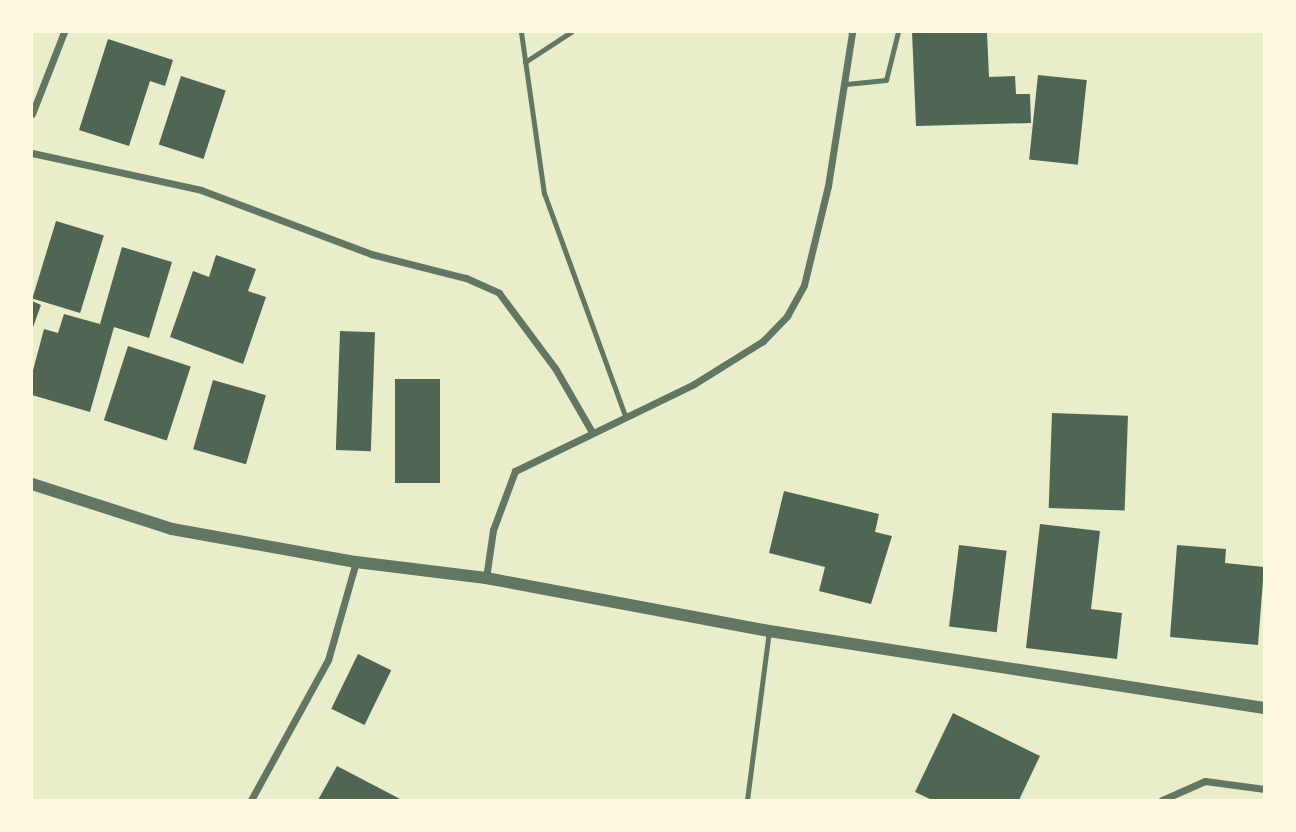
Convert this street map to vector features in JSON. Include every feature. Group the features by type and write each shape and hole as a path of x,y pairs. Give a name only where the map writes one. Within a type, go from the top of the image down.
{"street":[{"path":"32,114 64,32"},
{"path":"486,578 494,530 515,471 625,415 694,384 762,341 787,316 804,285 828,186 852,32"},
{"path":"32,153 201,190 371,254 467,278 499,293 555,368 592,432"},
{"path":"32,484 173,529 356,562 486,578 769,631 1265,708"},
{"path":"251,800 328,660 356,562"},
{"path":"1162,800 1205,781 1265,789"}],"lane":[{"path":"521,32 544,192 625,415"},
{"path":"525,62 571,32"},
{"path":"846,84 886,80 898,32"},
{"path":"747,800 769,631"}],"building":[{"path":"912,32 987,32 989,77 1015,76 1016,94 1030,94 1031,123 916,126"},
{"path":"108,39 173,60 165,86 150,81 129,146 79,130"},
{"path":"1038,75 1087,80 1078,165 1029,160"},
{"path":"181,76 226,91 203,159 159,144"},
{"path":"56,221 104,236 80,313 32,298"},
{"path":"122,247 172,262 149,338 114,327 90,412 32,395 32,374 44,329 58,333 64,314 100,324"},
{"path":"216,255 256,269 248,291 266,297 243,364 170,337 193,271 209,277"},
{"path":"32,301 41,305 32,330"},
{"path":"340,331 375,332 371,451 336,450"},
{"path":"128,346 191,366 167,441 104,420"},
{"path":"395,379 440,379 440,483 395,483"},
{"path":"213,380 266,395 246,464 193,449"},
{"path":"1052,413 1128,416 1125,511 1049,508"},
{"path":"784,491 879,514 875,532 892,536 871,604 819,591 825,567 769,553"},
{"path":"1040,524 1100,531 1091,609 1122,613 1117,659 1026,648"},
{"path":"959,545 1007,551 997,632 949,626"},
{"path":"1177,545 1226,549 1225,563 1264,567 1258,645 1170,637"},
{"path":"358,654 391,670 365,725 331,709"},
{"path":"953,713 1040,756 1019,800 932,800 915,792"},
{"path":"337,766 402,800 318,800"}]}
